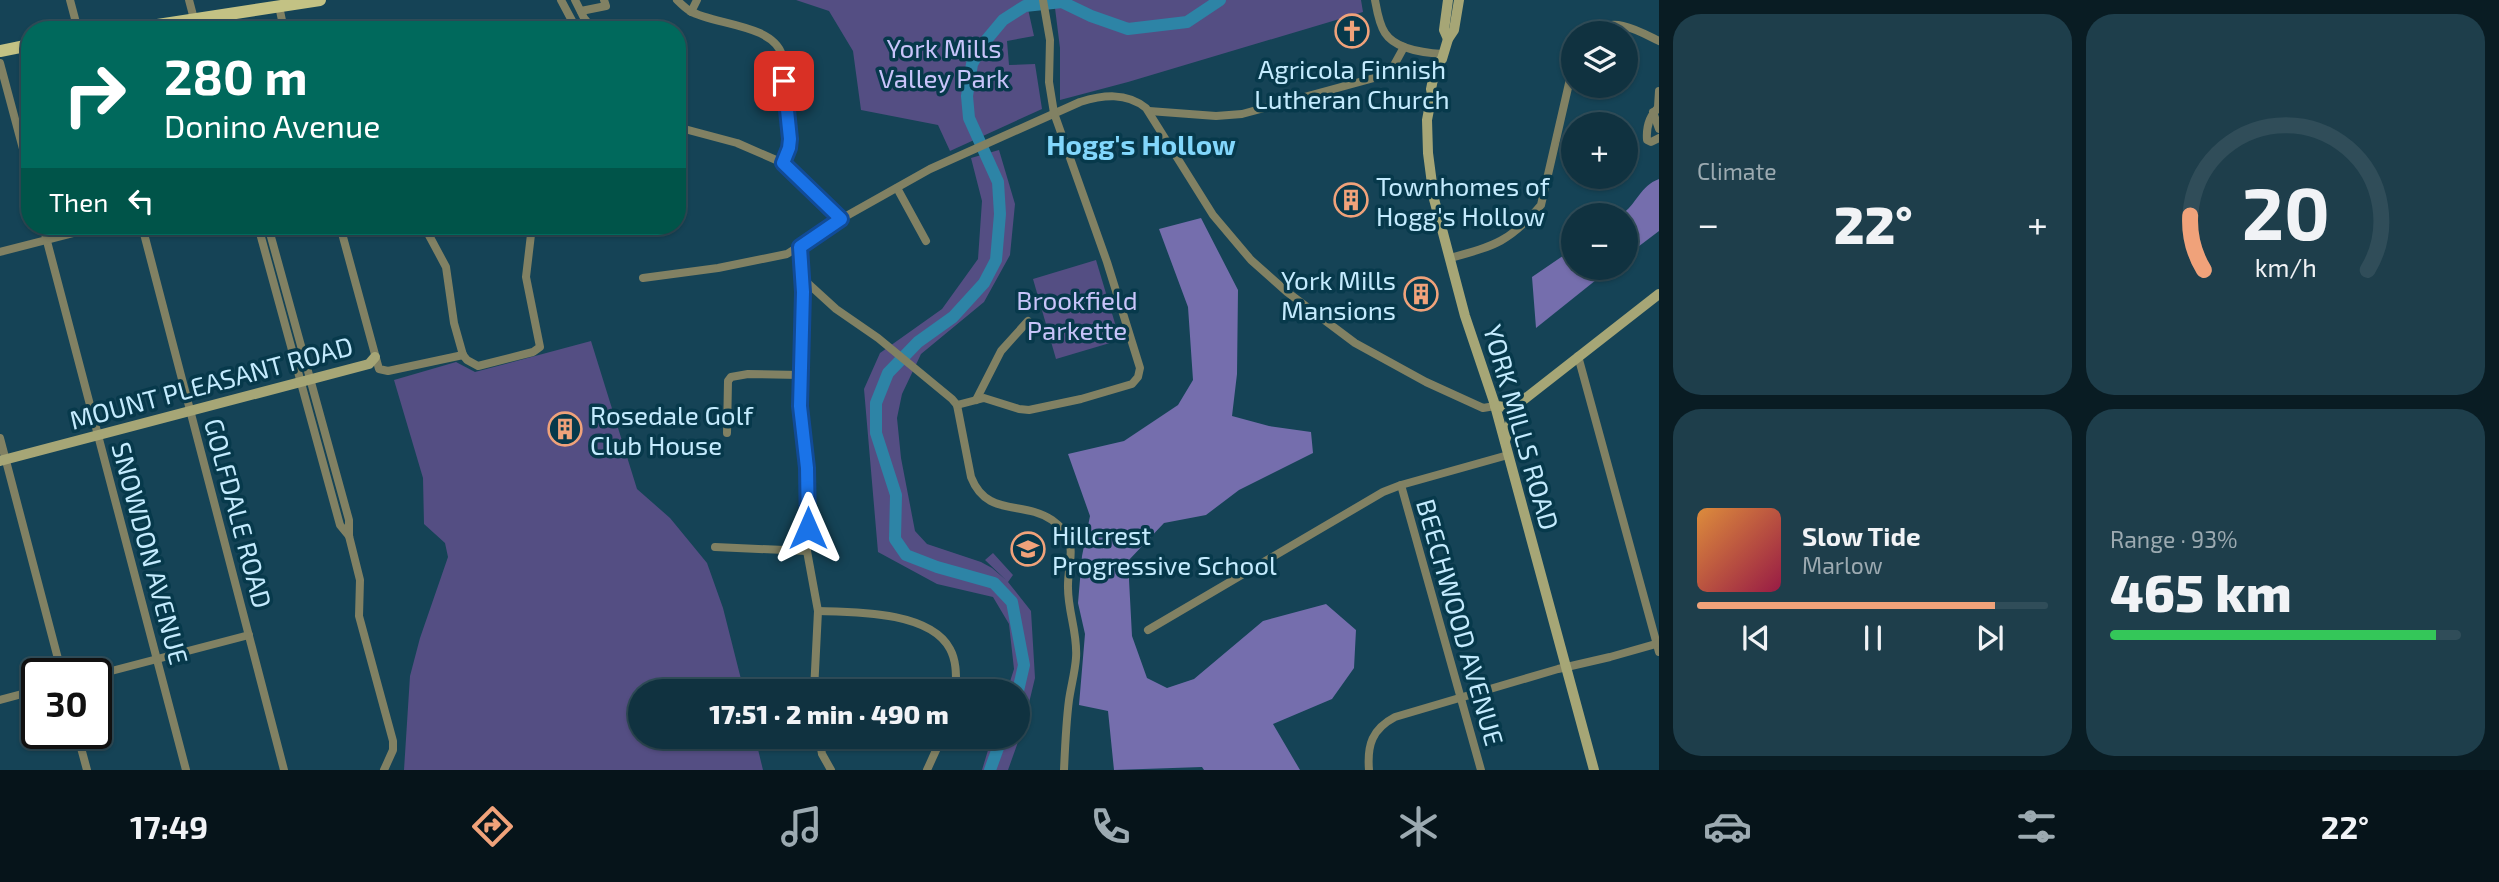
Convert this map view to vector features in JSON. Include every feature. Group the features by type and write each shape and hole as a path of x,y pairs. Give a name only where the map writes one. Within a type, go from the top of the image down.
{"main road":[{"name":"YORK MILLS ROAD","path":"1448,0 1444,30 1448,39"},
{"name":"YORK MILLS ROAD","path":"1459,0 1454,30 1443,56 1436,65 1427,120 1427,153 1434,199 1465,316 1495,404 1594,770"},
{"path":"213,21 312,1"},
{"path":"0,51 21,48"},
{"path":"1495,404 1511,407 1517,405 1659,294"},
{"name":"MOUNT PLEASANT ROAD","path":"3,460 371,363 374,357"},
{"path":"1505,442 1512,418 1527,397"}],"street":[{"path":"71,0 76,21"},
{"path":"189,0 203,21"},
{"path":"561,0 572,21"},
{"path":"575,0 588,21"},
{"path":"581,11 606,6 604,0"},
{"path":"677,0 691,12 771,38 777,44 782,55 790,139 783,163"},
{"path":"691,12 697,0"},
{"path":"957,405 984,398 1018,409 1044,408 1132,384 1138,377 1140,368 1107,262 1054,113 1049,82 1051,50 1043,0"},
{"path":"1375,0 1384,32 1393,42 1443,56"},
{"path":"279,6 282,21"},
{"path":"1638,30 1659,41"},
{"path":"1149,111 1228,116 1265,109 1385,75 1393,67 1404,47"},
{"path":"0,63 21,141"},
{"path":"1659,91 1659,129"},
{"path":"643,278 718,268 787,254 841,219 930,169 1054,113 1088,100 1117,96 1134,100 1149,111 1213,215 1251,260 1287,292 1355,343 1426,382 1483,408 1495,404"},
{"path":"1450,258 1502,242 1526,223 1541,205 1566,98"},
{"path":"1657,109 1648,124 1647,140 1651,142 1659,138"},
{"path":"686,129 737,142 783,163 841,219"},
{"path":"897,188 926,241"},
{"name":"SNOWDON AVENUE","path":"46,235 186,770"},
{"path":"0,253 66,235"},
{"name":"GOLFDALE ROAD","path":"144,235 284,770"},
{"path":"261,235 306,381"},
{"path":"270,235 340,524 349,536 360,580 359,616 393,741 393,750 384,770"},
{"path":"343,235 374,347 374,357"},
{"path":"429,235 446,267 454,323 463,355 478,366 533,352 540,347 526,277 531,235"},
{"path":"800,247 802,437 809,500 807,551 818,611 815,679"},
{"path":"802,278 836,309 946,392 957,405 967,463 975,488 992,503 1036,513 1051,520 1062,531 1070,546 1072,560 1068,591 1076,656 1069,698 1064,770"},
{"path":"976,400 1001,351 1028,321"},
{"name":"MOUNT PLEASANT ROAD","path":"374,357 379,369 388,371 463,355"},
{"path":"1369,770 1369,744 1372,736 1380,726 1395,717 1566,667 1658,646 1578,356"},
{"path":"727,433 728,381 731,377 747,374 800,375"},
{"path":"0,438 3,460 58,658"},
{"path":"1148,630 1371,499 1401,485 1508,454"},
{"name":"BEECHWOOD AVENUE","path":"1401,485 1481,770"},
{"path":"715,547 807,551"},
{"path":"818,611 874,613 898,617 921,626 936,634 949,646 956,665 956,679"},
{"path":"112,671 249,635"},
{"path":"0,700 21,694"},
{"path":"81,749 87,770"},
{"path":"821,749 831,770"},
{"path":"927,770 937,749"}],"green space":[{"name":"York Mills Valley Park","path":"796,0 1026,0 1034,36 1007,41 1009,65 1035,64 1042,109 950,151 938,125 861,110 853,51 829,11"},
{"path":"1054,0 1361,0 1363,12 1060,100 1060,48"},
{"path":"999,150 1015,204 1010,255 984,302 921,354 902,394 897,418 901,458 915,531 927,544 981,562 1006,580 985,560 993,553 1013,575 1008,582 1031,611 1035,678 1030,699 1030,679 1011,679 1014,669 1009,624 993,597 937,584 878,552 864,389 880,353 942,309 978,259 982,201 971,158"},
{"name":"Brookfield Parkette","path":"1096,260 1120,340 1056,359 1033,279"},
{"path":"591,341 637,489 670,518 707,563 723,608 741,679 628,679 628,749 758,749 763,770 404,770 410,676 448,557 445,543 424,524 423,478 394,380 456,362 475,372"},
{"path":"988,749 1016,749 1008,770 982,770"}],"shaded area":[{"path":"1659,179 1659,231 1638,247 1638,203 1633,203"},
{"path":"1201,218 1238,290 1237,374 1232,416 1269,426 1311,432 1313,453 1239,490 1206,515 1164,523 1128,561 1132,636 1147,678 1167,688 1194,679 1263,621 1326,604 1356,630 1354,668 1332,699 1273,724 1300,770 1204,770 1202,767 1114,770 1108,711 1079,705 1085,634 1078,603 1082,556 1090,516 1068,454 1124,441 1178,405 1193,380 1188,307 1159,229"},
{"path":"1561,257 1561,280 1596,280 1536,328 1532,277"}],"waterway":[{"path":"1021,679 1024,665 1012,602 994,583 906,555 895,539 896,495 876,433 876,403 888,373 918,342 953,317 984,283 996,260 1000,214 998,182 969,118 967,96 972,64 983,44 1003,20 1025,6 1062,2 1128,29 1187,22 1220,0"},
{"path":"990,770 998,749"}],"place":[{"name":"Agricola Finnish Lutheran Church","path":"1352,31"},
{"name":"Townhomes of Hogg's Hollow","path":"1351,200"},
{"name":"York Mills Mansions","path":"1421,294"},
{"name":"Rosedale Golf Club House","path":"565,429"},
{"name":"Hillcrest Progressive School","path":"1028,549"}],"district":[{"name":"Hogg's Hollow","path":"1141,144"}],"route":[{"path":"784,81 790,139 783,163 841,219 800,247 803,292 800,406 807,468 808,528"}]}
